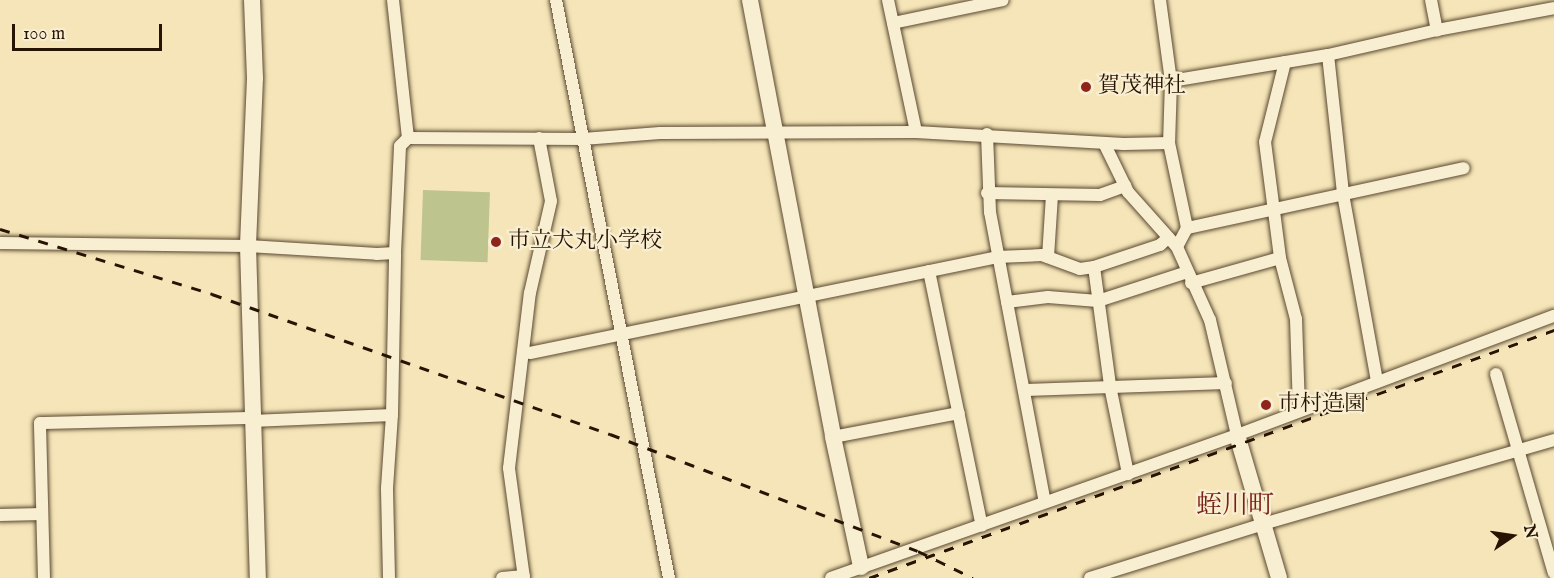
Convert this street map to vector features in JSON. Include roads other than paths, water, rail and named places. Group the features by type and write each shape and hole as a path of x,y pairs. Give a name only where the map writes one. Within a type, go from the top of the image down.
{"street":[{"path":"252,0 254,89 248,246 258,578"},
{"path":"393,0 408,138"},
{"path":"556,0 669,578"},
{"path":"750,0 808,295 833,437 861,567"},
{"path":"888,0 916,132"},
{"path":"893,23 1003,0"},
{"path":"1160,0 1171,81 1169,143 1187,228"},
{"path":"1431,0 1437,30"},
{"path":"1171,81 1328,55 1437,30 1554,8"},
{"path":"1328,55 1342,194 1377,382"},
{"path":"1285,62 1265,142 1280,258 1296,319 1299,410"},
{"path":"389,578 387,488 392,415 395,253 400,146 408,138 583,139 660,133 916,132 987,134 1104,143 1169,143"},
{"path":"987,134 987,193 1026,390 1045,502"},
{"path":"502,578 524,577 509,468 530,293 551,201 539,138"},
{"path":"1104,143 1125,186 1172,242 1210,320 1237,435 1279,578"},
{"path":"530,353 622,336 808,295 998,257 1048,257 1080,269 1094,267 1172,242 1187,228 1464,168"},
{"path":"987,193 1100,195 1125,186"},
{"path":"1048,257 1052,195"},
{"path":"0,243 248,246 377,254 395,253"},
{"path":"1007,302 1048,297 1098,301 1280,258"},
{"path":"1094,267 1110,386 1128,474"},
{"path":"929,271 982,526"},
{"path":"831,578 1237,435 1554,316"},
{"path":"1496,374 1554,573"},
{"path":"1026,390 1226,383"},
{"path":"833,437 959,413"},
{"path":"44,578 40,423 252,420 392,415"},
{"path":"1090,578 1263,524 1554,440"},
{"path":"0,515 42,514"}],"railway":[{"path":"0,229 212,294 610,434 918,551 973,578"},
{"path":"869,578 1554,330"}],"place":[{"name":"賀茂神社","path":"1086,87"},
{"name":"市立犬丸小学校","path":"496,242"},
{"name":"市村造園","path":"1266,405"}],"district":[{"name":"蛭川町","path":"1235,506"}]}
